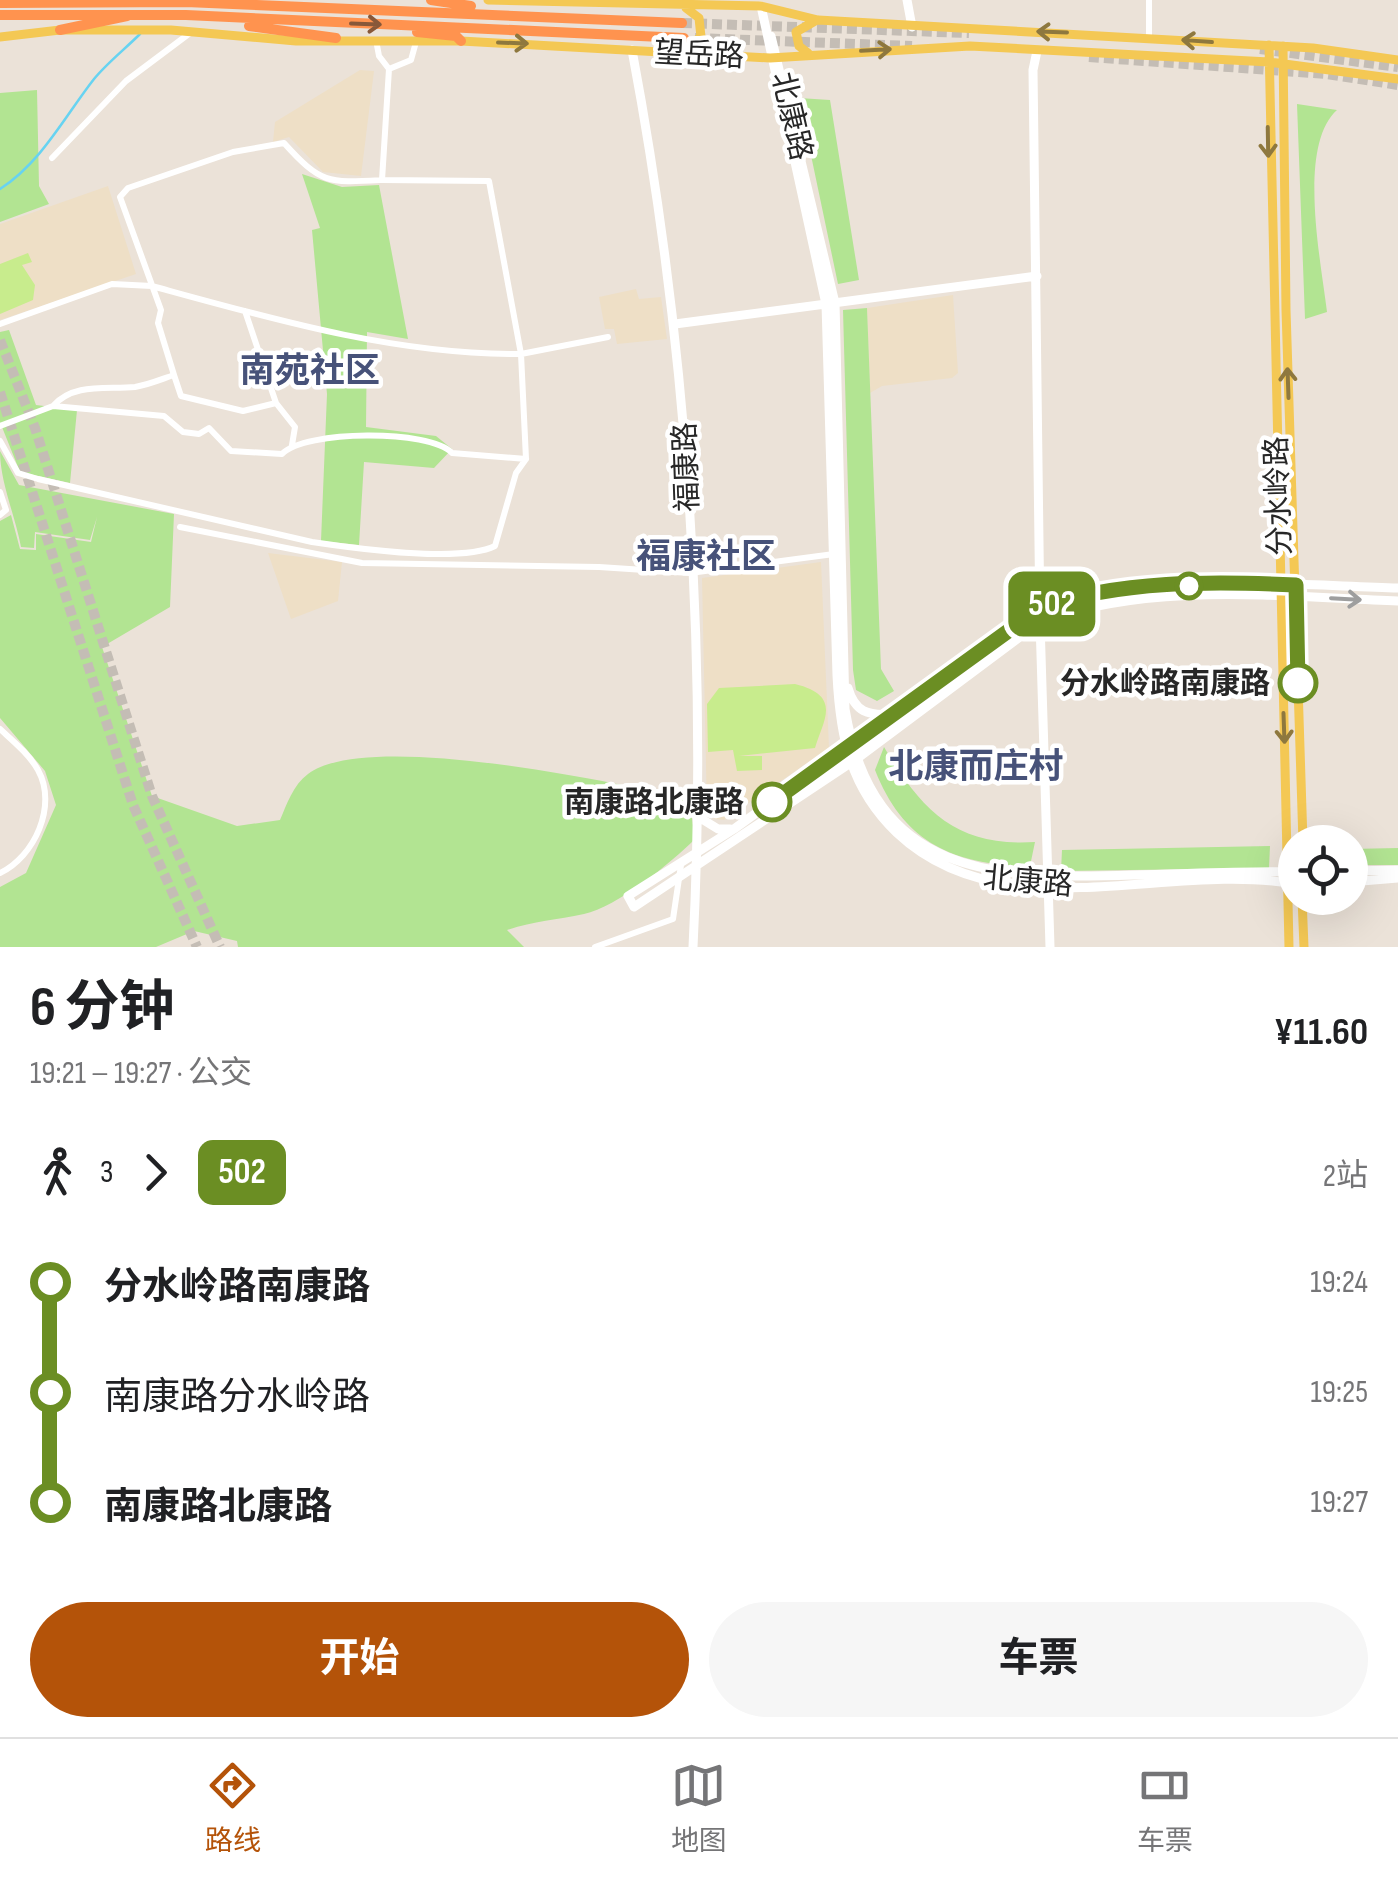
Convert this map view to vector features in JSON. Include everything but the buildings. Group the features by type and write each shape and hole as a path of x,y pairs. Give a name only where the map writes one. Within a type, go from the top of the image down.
{"highway":[{"path":"227,4 244,0"},
{"path":"431,0 477,7 484,14"},
{"path":"0,9 112,1 682,22"},
{"path":"0,9 65,15 186,14 234,20 684,38"},
{"path":"60,30 116,22 133,14"},
{"path":"234,20 264,29 336,38"},
{"path":"402,26 461,40"}],"main road":[{"name":"望岳路","path":"488,0 684,6 760,3 818,20 1283,46 1398,60"},
{"path":"676,55 695,44 702,28 699,18 684,6"},
{"path":"808,54 798,46 796,32 818,20"},
{"name":"望岳路","path":"0,38 60,30 171,30 296,41 461,40 774,58 970,46 1269,62 1398,79"},
{"name":"分水岭路","path":"1269,46 1271,308 1289,825"},
{"name":"分水岭路","path":"1283,46 1286,310 1303,825"},
{"name":"分水岭路","path":"1289,947 1290,915"},
{"path":"1303,915 1304,947"}],"street":[{"path":"907,0 912,27"},
{"path":"1149,0 1150,38"},
{"name":"北康路","path":"760,3 831,303 848,764 880,814 920,852 978,879 1046,883 1278,877"},
{"path":"52,158 126,81 190,32"},
{"path":"376,39 379,56 389,69 382,180"},
{"path":"389,69 400,68 411,60 416,42"},
{"name":"福康路","path":"632,50 684,398 698,852 694,947"},
{"path":"1037,51 1032,64 1040,622 1050,947"},
{"path":"0,441 18,473 38,480 312,542 357,549 468,553 495,546 516,473 526,459 521,354 488,181 342,182 312,175 284,144 232,152 128,188 120,196 161,310 158,323 181,396 243,410 276,402"},
{"path":"675,324 1036,276"},
{"path":"0,324 112,284 152,286 245,312 402,346 460,354 521,354 608,337"},
{"path":"1271,308 1286,310"},
{"path":"0,426 53,406 164,416 183,432 199,434 209,428 231,451 282,454 292,444 294,427 276,402 245,312"},
{"path":"53,406 59,399 106,384 135,387 174,375"},
{"path":"292,444 362,437 414,438 442,443 452,453 526,459"},
{"path":"0,492 6,510 0,515"},
{"path":"180,527 362,564 600,566 690,573 838,554"},
{"name":"北康路","path":"838,554 840,730 891,815 907,833 942,856 982,870 1046,883"},
{"path":"1296,591 1398,588"},
{"path":"1281,590 1108,602 1040,622 858,758 680,878 634,907 628,896 734,829 1040,608 1106,591 1281,590 1398,601"},
{"path":"843,672 857,708 876,715 895,714"},
{"path":"0,729 40,772 46,806 23,856 0,873"},
{"path":"697,816 718,830 734,829"},
{"path":"595,945 666,924 673,918 681,865"},
{"path":"1368,871 1398,870"},
{"path":"1368,880 1398,878"}],"shaded area":[{"path":"360,70 374,71 361,176 323,172 289,137 273,142 275,122"},
{"path":"108,186 136,274 0,320 0,224"},
{"path":"636,289 639,299 661,297 667,339 617,344 614,329 605,329 599,297"},
{"path":"953,295 958,373 952,378 882,386 870,393 867,308"},
{"path":"268,553 342,562 338,601 291,619"},
{"path":"821,562 829,748 724,820 715,819 707,812 702,578"}],"green space":[{"path":"37,90 39,186 49,204 0,222 0,93"},
{"path":"799,98 830,100 859,280 838,284"},
{"path":"1297,104 1337,110 1325,127 1315,176 1317,235 1327,312 1305,319"},
{"path":"302,174 342,187 379,185 408,339 367,332 366,427 436,436 452,449 434,468 364,462 359,545 321,541 327,394 312,230 320,228"},
{"path":"28,253 32,262 22,265 35,285 33,300 0,314 0,264"},
{"path":"867,308 881,669 894,691 877,701 856,690 853,670 843,310"},
{"path":"9,330 36,405 77,410 70,483 20,472 0,422 0,332"},
{"path":"0,451 19,485 174,514 170,607 102,647 152,796 237,826 280,820 303,778 339,761 435,758 552,772 689,799 695,839 612,903 584,914 507,930 524,947 238,947 237,941 194,931 156,947 0,947 0,887 26,873 56,805 45,771 0,718 0,521 11,515 20,549 36,550 36,534 91,542 97,517 90,540 35,532 34,548 21,547 2,475"},
{"path":"795,684 820,695 825,703 825,719 815,748 739,756 762,756 762,770 737,771 733,750 708,752 707,704 719,688"},
{"path":"884,747 913,790 944,820 983,838 1035,842 1030,866 956,855 917,833 887,795 875,770"},
{"path":"1270,846 1269,868 1061,871 1062,850"},
{"path":"1398,848 1398,865 1368,865 1368,849"}],"waterway":[{"path":"0,189 28,166 94,79 140,34"}],"tunnel":[{"path":"682,23 969,33"},
{"path":"695,38 912,46"},
{"path":"1260,49 1398,67"},
{"path":"1089,57 1326,74 1398,85"},
{"path":"0,340 35,428 152,796 220,947"},
{"path":"0,392 133,805 197,947"}],"bus line":[{"name":"502","path":"772,802 1040,608 1071,597 1169,586 1296,585 1298,683"}],"place":[{"name":"分水岭路南康路","path":"1298,683"},
{"name":"南康路北康路","path":"772,802"}],"district":[{"name":"南苑社区","path":"310,370"},
{"name":"福康社区","path":"706,556"},
{"name":"北康而庄村","path":"976,766"}]}
